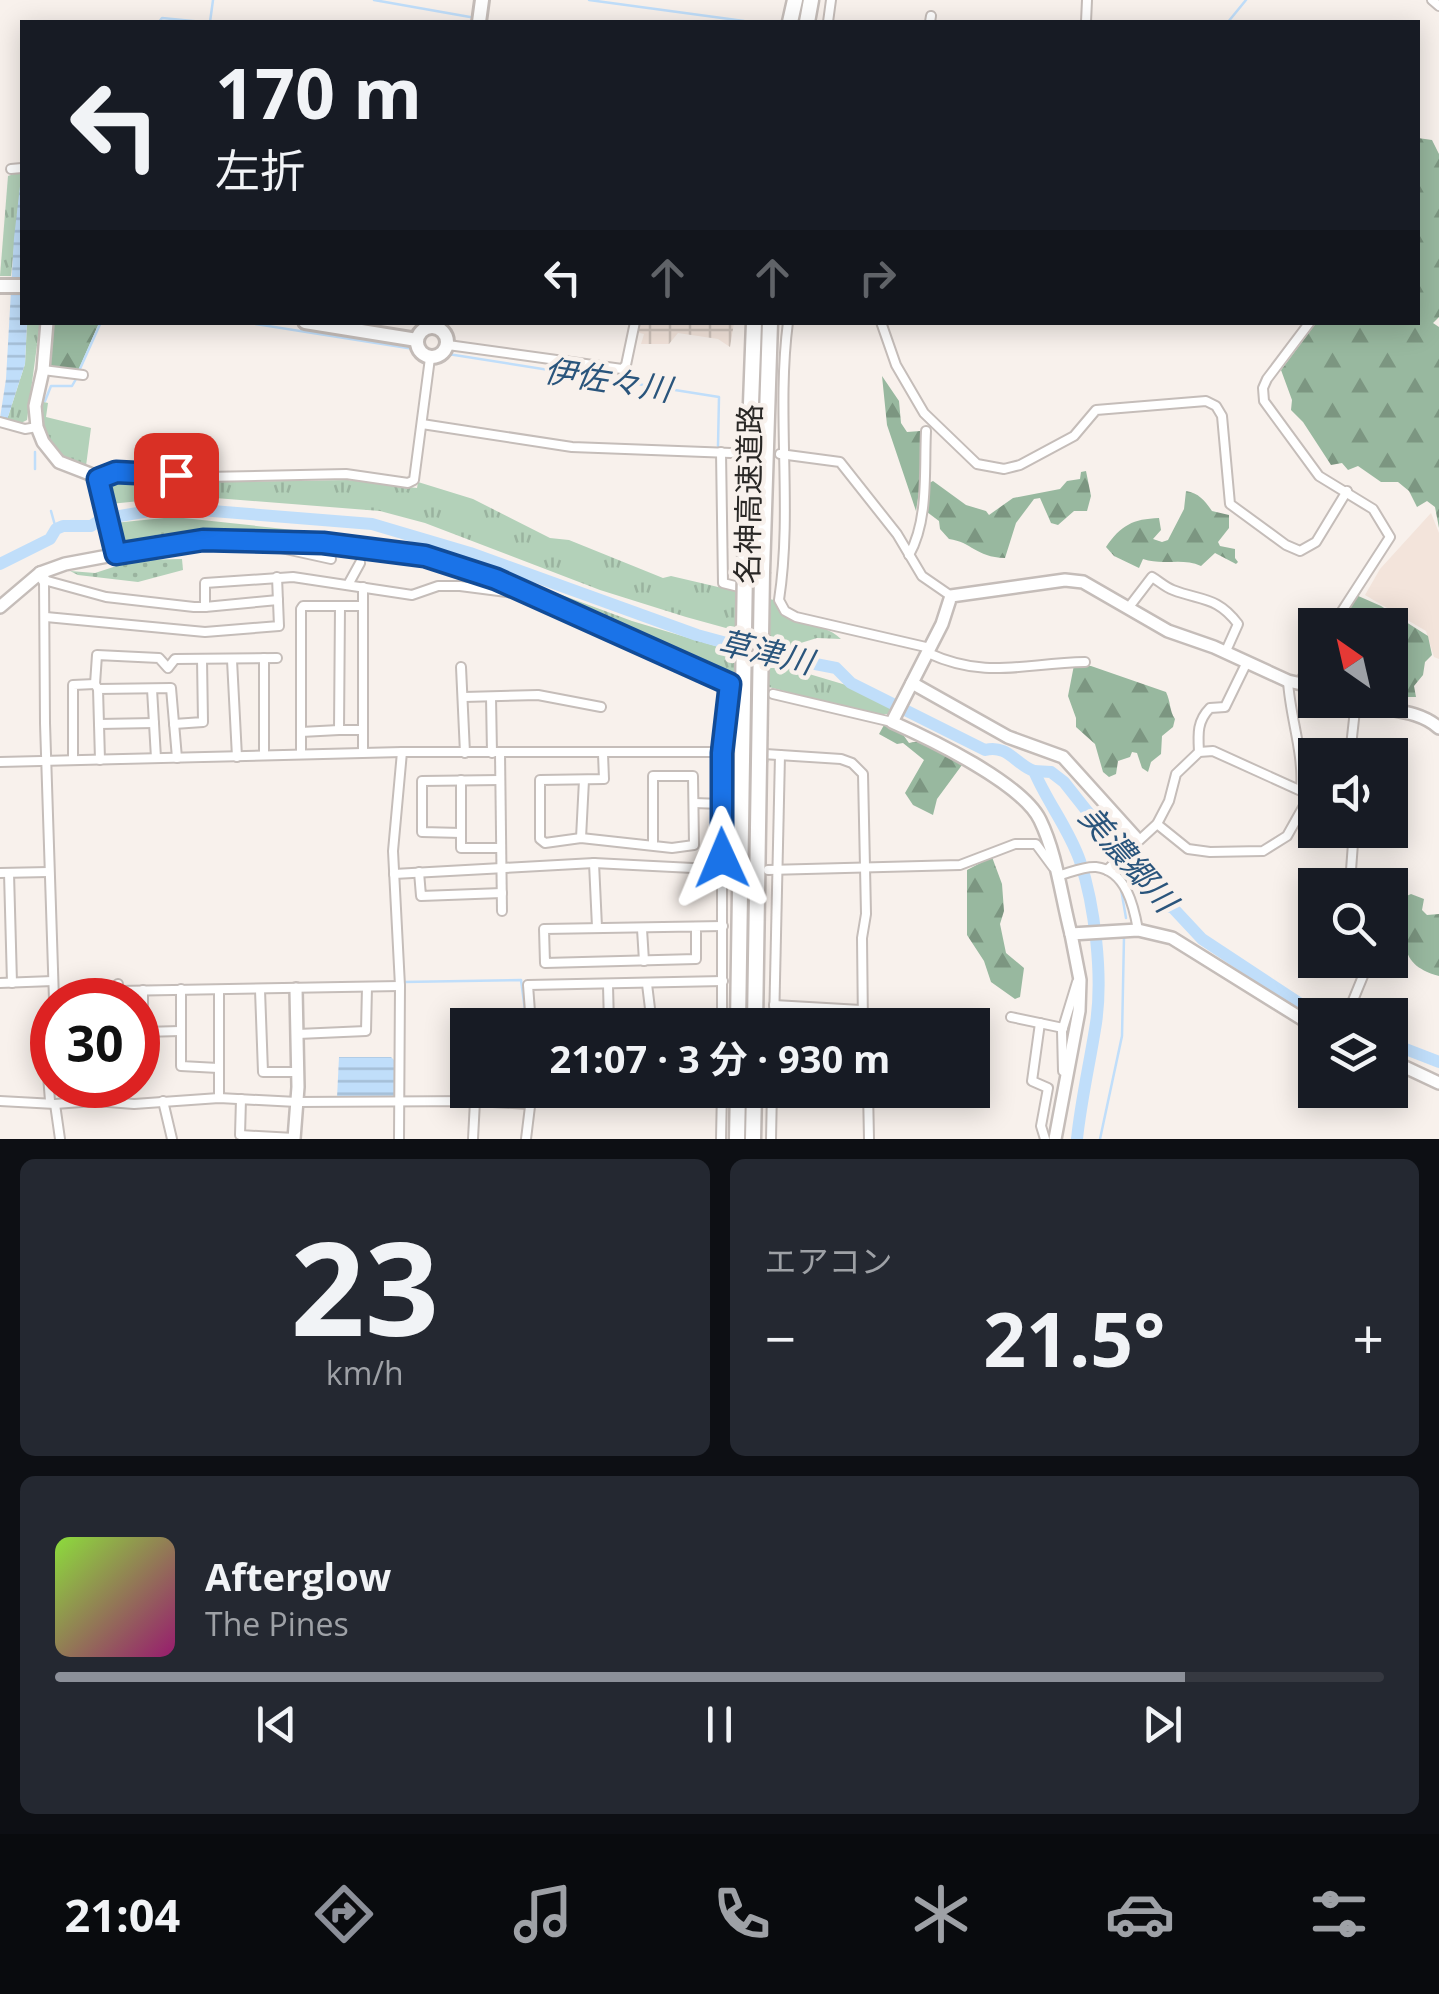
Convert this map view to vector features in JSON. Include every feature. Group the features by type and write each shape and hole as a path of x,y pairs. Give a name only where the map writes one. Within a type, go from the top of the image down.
{"highway":[{"name":"名神高速道路","path":"738,1008 754,325"},
{"name":"名神高速道路","path":"755,1008 770,325"},
{"path":"737,1139 738,1108"},
{"path":"753,1139 754,1108"}],"main road":[{"path":"324,325 417,340"},
{"path":"434,325 443,331 448,345 443,354 430,358 421,353 417,340 434,325"}],"street":[{"path":"1432,0 1439,6"},
{"path":"12,170 20,168"},
{"path":"47,325 35,406 37,428 48,451 59,462 98,479 116,472 205,477 346,474 408,483 414,480 430,358"},
{"path":"448,345 622,370 634,325"},
{"path":"788,325 780,596 785,611 928,653 950,664 988,670 1085,662"},
{"path":"882,325 896,365 924,413 977,464 1004,469 1020,465 1074,436 1096,410 1206,401 1216,406 1222,416 1230,504 1286,545 1300,551 1312,546 1347,490"},
{"path":"1308,325 1268,379 1263,388 1264,401 1318,476 1373,509 1390,536 1343,608"},
{"path":"43,370 83,375"},
{"path":"0,422 37,428"},
{"path":"422,424 572,447 726,452 724,583 780,596"},
{"path":"909,555 923,505 926,431"},
{"path":"783,455 840,462 897,534 925,580 951,596"},
{"path":"98,479 116,554"},
{"path":"0,607 42,577 116,554 203,540 323,543 425,556 478,572 731,684 722,753 728,871 724,926 728,966 722,1008"},
{"path":"265,543 331,559"},
{"path":"349,583 360,563"},
{"path":"42,577 130,601 205,607 278,600"},
{"path":"42,577 53,978"},
{"path":"205,607 205,583 277,577 349,583 419,595 438,586 460,586 530,595"},
{"path":"46,617 204,632 278,626 277,577"},
{"path":"1128,607 1152,577 1174,591 1221,605 1238,624 1225,653"},
{"path":"951,596 1065,580 1083,582 1158,627 1298,684"},
{"path":"363,587 363,752"},
{"path":"894,718 928,653 951,596"},
{"path":"127,624 130,601"},
{"path":"301,753 302,606 361,606"},
{"path":"340,606 340,730"},
{"path":"100,760 97,656 159,658 168,668 177,758"},
{"path":"264,658 264,756"},
{"path":"168,668 175,660 276,658"},
{"path":"174,724 203,722 202,659"},
{"path":"232,660 237,757"},
{"path":"1198,752 1198,728 1204,714 1210,708 1225,707 1246,664"},
{"path":"461,667 465,753"},
{"path":"1298,677 1289,706 1298,752"},
{"path":"912,682 1008,737 1063,757 1134,842"},
{"path":"73,760 73,685 171,688"},
{"path":"152,689 156,758"},
{"path":"773,694 894,718 1013,790 1028,802 1041,822 1077,933 1080,980 1078,1030 1055,1139"},
{"path":"464,696 538,696 601,707"},
{"path":"491,697 500,780 502,912"},
{"path":"1408,713 1424,716 1439,728"},
{"path":"98,724 154,724"},
{"path":"301,732 361,730"},
{"path":"1060,873 1109,867 1158,824 1176,774 1198,752 1213,751 1298,788"},
{"path":"0,762 363,752 830,757 860,768 863,774 866,869 861,1008"},
{"path":"399,1139 400,986 393,851 402,752"},
{"path":"603,754 604,779 540,780 541,842 581,838 672,848 694,844 693,776 654,776 653,845"},
{"path":"780,754 773,870 774,1005 826,1008"},
{"path":"460,780 461,848 500,848"},
{"path":"461,832 422,832 422,781 500,780"},
{"path":"581,838 584,780"},
{"path":"694,803 722,804"},
{"path":"1158,824 1188,849 1263,851 1287,836 1298,818"},
{"path":"773,870 960,866 1022,842 1036,844 1060,873"},
{"path":"394,874 594,863 728,871"},
{"path":"594,863 598,927"},
{"path":"1109,867 1131,896 1138,930"},
{"path":"12,983 5,873 49,872"},
{"path":"419,872 421,896 502,893"},
{"path":"696,927 696,959 545,964 544,929 724,926"},
{"path":"642,929 644,961"},
{"path":"1077,933 1138,930 1183,943 1298,1017"},
{"path":"602,962 607,1008"},
{"path":"1067,1084 1063,1028 1072,992 1080,980"},
{"path":"530,1008 528,985 723,981"},
{"path":"0,983 30,982"},
{"path":"647,984 650,1008"},
{"path":"160,989 400,986"},
{"path":"298,1034 366,1031 367,987"},
{"path":"181,988 182,1068 218,1068"},
{"path":"241,1099 240,1135 294,1138 298,1102 296,989"},
{"path":"219,990 220,1098"},
{"path":"260,990 263,1072 298,1072"},
{"path":"1011,1016 1063,1028"},
{"path":"1040,1022 1032,1081 1048,1088 1040,1126 1044,1139"},
{"path":"160,1032 180,1031"},
{"path":"1408,1068 1439,1083"},
{"path":"164,1100 172,1139"},
{"path":"0,1101 30,1102"},
{"path":"160,1101 450,1102"},
{"path":"53,1108 60,1139"},
{"path":"474,1108 474,1139"},
{"path":"526,1139 529,1108"},
{"path":"721,1139 722,1108"},
{"path":"771,1139 772,1108"},
{"path":"868,1108 868,1139"}],"shaded area":[{"path":"638,325 734,325 730,347 718,339 678,333 669,344 641,344 644,334 636,332"},
{"path":"1431,513 1439,533 1439,659 1434,657 1426,631 1408,620 1408,608 1387,608 1365,595 1380,569"}],"green space":[{"path":"1420,138 1432,140 1439,154 1439,317 1433,323 1439,327 1439,528 1435,507 1427,501 1417,507 1409,491 1398,482 1381,482 1358,466 1348,470 1342,463 1331,465 1291,410 1292,400 1281,370 1315,325 1420,325"},
{"path":"20,172 20,190 11,276 0,276 8,176"},
{"path":"27,325 40,325 27,420 21,423 7,420 25,364"},
{"path":"51,325 98,325 78,371 48,365"},
{"path":"882,376 899,401 901,423 907,432 920,431 921,479 916,511 887,425"},
{"path":"40,401 48,403 46,417 91,428 86,466 64,459 50,444 42,423"},
{"path":"1086,471 1091,496 1087,511 1074,511 1058,525 1051,523 1040,498 1034,499 1016,523 1005,558 949,539 940,529 939,521 927,512 927,484 933,481 966,505 989,515 1013,498 1060,489 1067,481 1080,479 1081,472"},
{"path":"121,478 223,482 348,480 417,488 418,482 473,499 550,538 569,540 663,578 671,576 774,600 787,616 823,628 841,639 817,638 791,646 686,617 600,590 425,523 380,511 190,496 110,504 111,481"},
{"path":"1186,491 1198,496 1212,511 1229,515 1229,528 1218,542 1235,549 1236,564 1215,553 1201,566 1143,559 1139,568 1114,556 1106,547 1123,528 1150,519 1159,518 1161,530 1153,539 1168,540 1184,509"},
{"path":"174,517 378,539 441,550 632,621 846,685 894,708 889,714 872,714 719,674 496,576 420,551 342,541 200,534 128,547 121,544 114,523"},
{"path":"182,559 183,570 138,582 70,571 95,573 135,560"},
{"path":"1356,595 1384,608 1348,608"},
{"path":"1408,623 1428,636 1432,655 1414,686 1416,697 1408,697"},
{"path":"1074,665 1091,666 1166,692 1175,719 1173,727 1162,736 1161,754 1151,762 1148,772 1142,768 1137,753 1132,752 1130,757 1118,761 1116,774 1109,777 1103,772 1095,744 1076,727 1068,696"},
{"path":"884,725 899,729 909,743 930,745 962,765 937,799 933,815 913,805 905,793 924,760 903,743 897,744 879,734"},
{"path":"992,857 1002,884 1004,911 1000,924 1006,953 1024,968 1020,997 1015,999 991,982 984,961 967,935 967,870"},
{"path":"1408,895 1424,899 1422,910 1427,915 1439,914 1439,976 1414,964 1408,955"}],"water":[{"path":"20,186 20,325 27,325 25,364 7,420 0,418"},
{"path":"339,1057 391,1057 396,1099 337,1098"}],"waterway":[{"path":"210,20 213,0"},
{"path":"374,0 470,17"},
{"path":"589,0 737,20"},
{"path":"1230,20 1246,0"},
{"path":"160,20 182,20"},
{"name":"伊佐々川","path":"79,371 100,325"},
{"name":"伊佐々川","path":"262,325 414,349"},
{"name":"伊佐々川","path":"448,354 719,397 718,446"},
{"name":"伊佐々川","path":"45,401 51,386 72,386 76,379"},
{"name":"伊佐々川","path":"35,452 35,469"},
{"name":"草津川","path":"0,564 50,539 63,526 91,526 102,519 155,510 372,524 470,553 697,635 836,668 851,683 985,750 1006,752 1034,771 1075,849 1090,899 1098,963 1098,1004 1077,1139"},
{"name":"伊佐々川","path":"51,511 56,529"},
{"name":"美濃郷川","path":"1034,771 1051,772 1064,782 1098,825 1121,846 1126,865 1202,939 1298,1002"},
{"path":"1122,878 1126,865"},
{"path":"1121,889 1126,918"},
{"path":"1100,1139 1122,1036 1124,937"},
{"path":"403,982 521,980 525,1008"},
{"name":"美濃郷川","path":"1408,1050 1439,1062"}],"tunnel":[{"path":"732,966 767,967"}],"route":[{"path":"176,475 116,472 98,479 116,554 203,540 323,543 425,556 496,579 730,684 722,753 722,858"}]}
